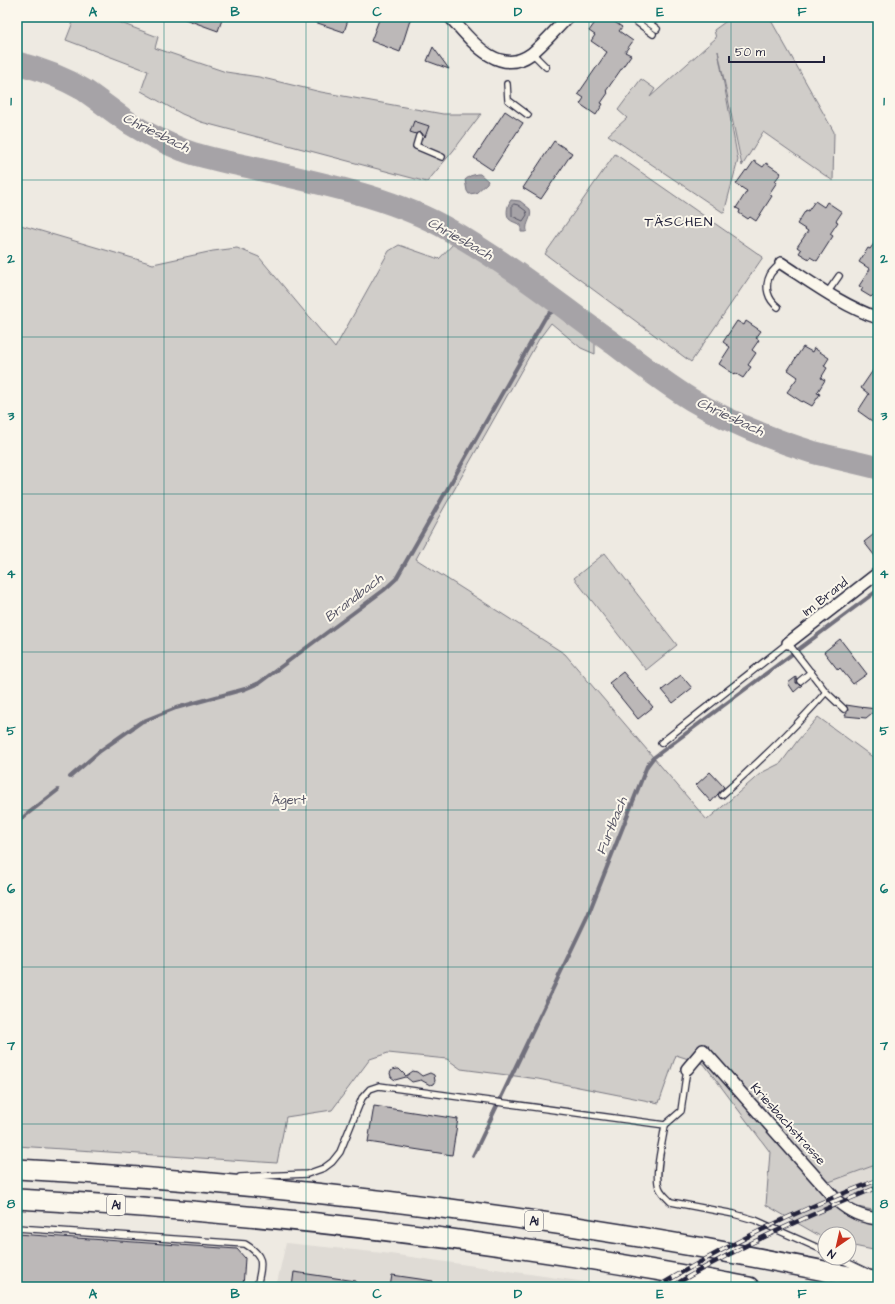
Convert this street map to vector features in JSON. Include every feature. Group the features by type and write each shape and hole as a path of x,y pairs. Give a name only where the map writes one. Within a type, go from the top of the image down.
{"highway":[{"name":"A1","path":"17,1169 186,1181 373,1200 523,1219 726,1252 878,1282"},
{"name":"A1","path":"17,1199 215,1213 393,1232 586,1259 749,1287"}],"street":[{"path":"450,17 482,50 494,58 502,61 519,60 532,53 568,17"},
{"path":"781,263 827,293 866,314 878,318"},
{"name":"Im Brand","path":"790,644 878,574"},
{"name":"Kriesbachstrasse","path":"687,1069 703,1050 837,1201 857,1215 878,1219"}],"lane":[{"path":"630,17 653,34"},
{"path":"641,17 657,29"},
{"path":"532,53 546,67"},
{"path":"507,84 508,100 528,115"},
{"path":"419,136 416,146 442,156"},
{"path":"778,307 768,296 767,286 769,276 781,263"},
{"path":"827,293 839,276"},
{"path":"661,743 790,644 826,692 844,709"},
{"path":"800,681 811,672"},
{"path":"722,795 772,750 802,720 826,692"},
{"path":"687,1069 680,1111 665,1125 657,1176 659,1186 664,1196 671,1202 734,1214 755,1220 817,1247"},
{"path":"186,1181 274,1175 289,1176 307,1174 324,1168 332,1162 340,1152 362,1098 370,1090 379,1086 665,1125"},
{"path":"17,1228 245,1244 256,1251 262,1262 257,1287"},
{"path":"854,1266 878,1278"}],"shaded area":[{"path":"878,1164 878,1211 852,1206 828,1182"},
{"path":"286,1243 383,1253 621,1287 276,1287"}],"green space":[{"path":"75,17 105,17 158,37 155,48 226,72 259,77 321,92 443,114 481,114 427,182 201,122 182,114 141,91 148,71 66,40"},
{"path":"732,17 769,17 834,132 833,181 763,132 742,166 718,51 738,160 724,213 608,135 627,118 618,110 641,79 655,89 650,97 716,38 714,30"},
{"path":"615,154 763,257 691,362 545,254"},
{"name":"Ägert","path":"17,224 153,264 213,251 237,248 259,257 335,348 389,251 399,245 439,259 454,243 528,288 595,342 595,354 581,348 551,323 539,339 416,559 565,654 707,820 761,773 781,763 818,717 878,761 878,1164 829,1182 852,1206 878,1211 878,1251 857,1247 857,1226 817,1226 817,1234 766,1205 770,1152 704,1064 676,1055 659,1103 538,1079 461,1069 447,1059 388,1053 370,1059 332,1110 286,1117 277,1163 17,1146"},
{"path":"605,553 677,645 646,670 574,578"}],"water":[{"path":"480,174 488,181 476,193 469,194 465,180 470,176"},
{"path":"511,200 520,201 530,209 531,215 527,225 527,231 525,232 521,232 521,225 512,221 508,217 507,209"}],"building":[{"path":"182,17 223,17 218,31"},
{"path":"306,17 349,17 344,32 306,19"},
{"path":"380,17 411,17 400,52 371,41"},
{"path":"599,17 607,17 622,27 619,31 633,41 625,52 631,55 606,91 608,93 601,103 603,104 596,115 580,104 584,98 578,94 607,52 591,41 595,35 589,31"},
{"path":"433,47 449,69 427,61"},
{"path":"505,111 523,123 492,170 474,158"},
{"path":"414,121 429,126 425,137 421,132 416,134 410,132"},
{"path":"554,141 572,153 541,199 523,188"},
{"path":"754,161 763,167 766,163 781,173 775,181 777,182 769,194 772,196 756,221 750,217 748,219 739,213 740,210 736,208 747,191 736,184"},
{"path":"815,201 824,207 827,202 842,212 836,221 838,222 830,234 833,236 817,261 810,257 809,259 799,253 801,250 797,247 808,231 797,224 806,210 808,211"},
{"path":"878,238 878,299 873,295 871,297 861,291 863,288 859,286 870,269 859,262 868,248 870,249"},
{"path":"737,321 744,325 746,321 761,331 756,338 759,340 752,350 756,353 748,365 751,367 743,378 719,364 730,347 723,342"},
{"path":"803,347 812,352 814,348 829,358 824,366 827,368 821,378 825,380 817,393 820,394 812,406 803,401 802,402 787,392 798,377 788,370"},
{"path":"878,363 878,421 874,419 872,421 858,411 869,394 861,388"},
{"path":"878,531 878,560 864,542"},
{"path":"840,639 867,674 853,684 840,668 838,670 824,652"},
{"path":"623,672 653,707 638,719 609,683"},
{"path":"681,675 692,688 673,703 662,690"},
{"path":"796,677 796,683 802,685 794,692 788,683"},
{"path":"846,705 877,709 866,718 845,716 848,710"},
{"path":"710,772 724,787 711,802 696,785"},
{"path":"399,1069 406,1076 413,1071 422,1076 430,1073 434,1075 435,1081 430,1085 421,1080 412,1082 406,1077 395,1080 391,1077 390,1073 392,1070"},
{"path":"374,1106 458,1119 452,1155 368,1142"},
{"path":"17,1234 237,1249 245,1258 243,1287 17,1287"},
{"path":"294,1272 356,1281 356,1287 292,1287"},
{"path":"392,1275 433,1281 432,1287 390,1287"}],"waterway":[{"name":"Chriesbach","path":"17,63 52,74 84,90 137,128 183,150 211,158 332,186 382,200 429,219 451,231 514,271 662,380 706,408 766,436 797,447 878,468"},
{"name":"Brandbach","path":"70,777 100,751 141,722 176,708 245,689 259,683 384,590 396,579 545,318 550,313 563,306"},
{"name":"Furtbach","path":"473,1156 588,915 647,766 653,758 878,590"},
{"name":"Brandbach","path":"17,822 58,790"}],"railway":[{"path":"657,1287 710,1256 765,1228 849,1191 878,1180"},
{"path":"671,1287 747,1245 825,1209 878,1187"}],"district":[{"name":"TÄSCHEN","path":"679,222"}]}
